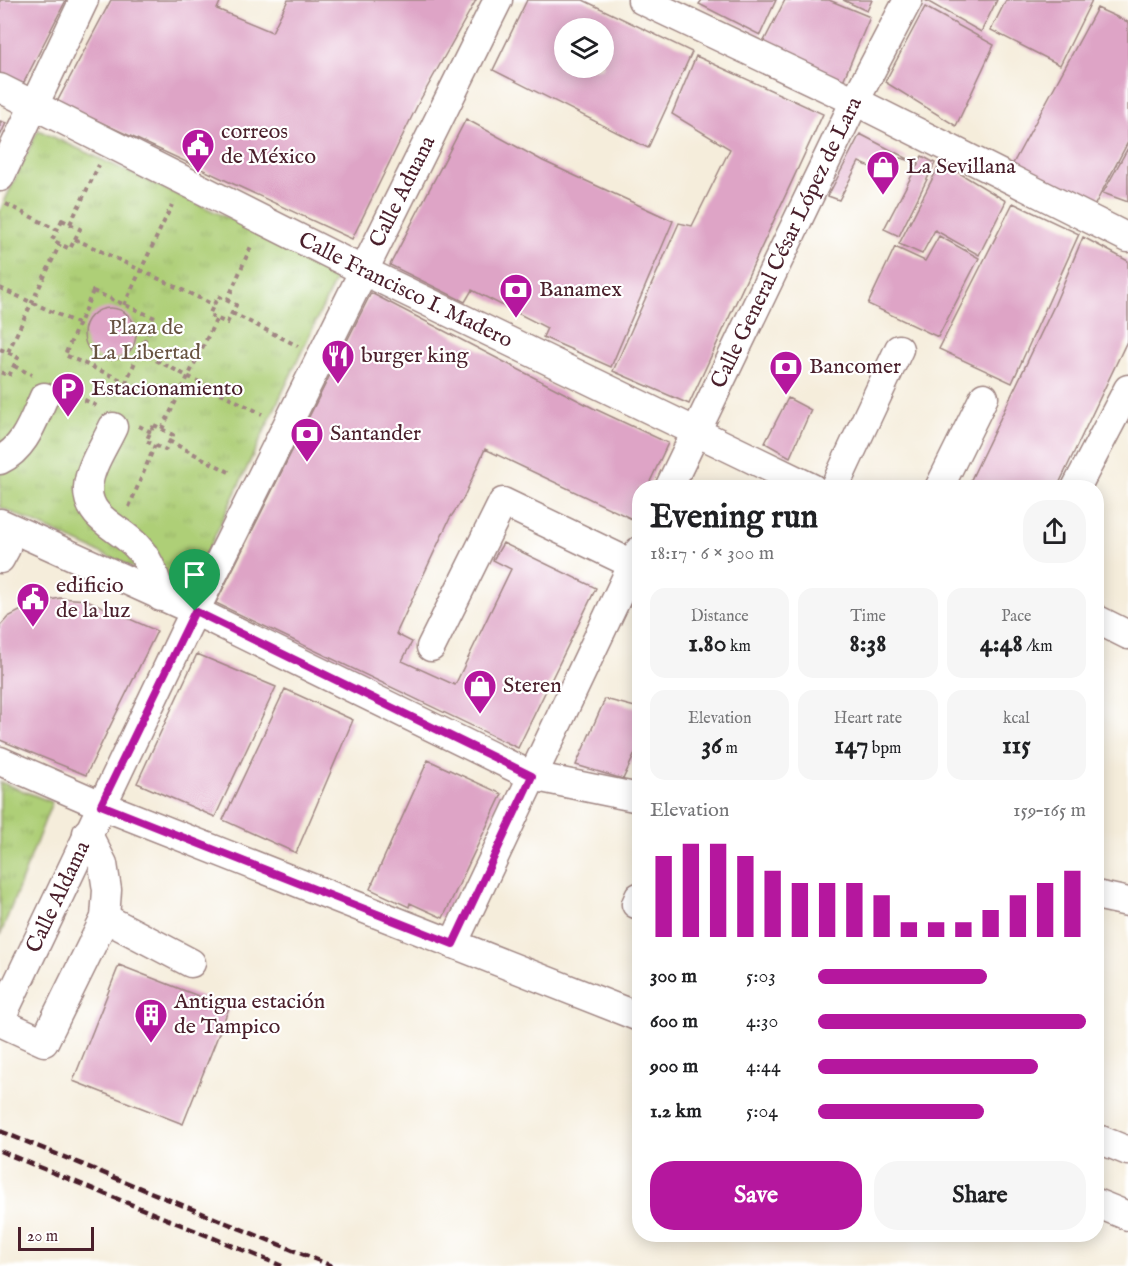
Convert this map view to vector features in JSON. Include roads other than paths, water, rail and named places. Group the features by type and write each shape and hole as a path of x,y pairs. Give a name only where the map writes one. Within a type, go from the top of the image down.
{"street":[{"path":"2,190 34,103 84,0"},
{"name":"Calle Aduana","path":"101,805 498,0"},
{"path":"642,0 855,101 1128,238"},
{"name":"Calle General César López de Lara","path":"673,480 855,101 908,0"},
{"name":"Calle Francisco I. Madero","path":"0,88 34,103 364,271 697,430 796,480"},
{"path":"838,480 898,349"},
{"path":"0,460 10,455 25,438 49,388"},
{"path":"1080,480 1128,389"},
{"path":"943,480 984,397"},
{"path":"115,419 91,472 88,489 94,512 140,549 154,573 161,597"},
{"path":"430,647 503,502 632,555"},
{"path":"2,543 161,597 195,611 532,776 632,797"},
{"path":"453,944 632,565"},
{"path":"1104,623 1128,635"},
{"path":"0,761 101,805 632,1014"},
{"name":"Calle Aldama","path":"0,1021 101,805"},
{"path":"0,1021 44,1042 105,918 107,890 104,864 87,833"},
{"path":"1104,897 1128,902"},
{"path":"105,918 191,963"},
{"path":"1104,1141 1128,1151"},
{"path":"1104,1206 1128,1216"}],"railway":[{"path":"0,1131 332,1266"},
{"path":"0,1151 282,1266"}],"place":[{"name":"correos de México","path":"198,174"},
{"name":"La Sevillana","path":"883,196"},
{"name":"Banamex","path":"516,319"},
{"name":"burger king","path":"338,385"},
{"name":"Bancomer","path":"786,396"},
{"name":"Estacionamiento","path":"68,418"},
{"name":"Santander","path":"307,463"},
{"name":"edificio de la luz","path":"33,628"},
{"name":"Steren","path":"480,715"},
{"name":"Antigua estación de Tampico","path":"151,1044"}],"park label":[{"name":"Plaza de La Libertad","path":"146,340"}]}
